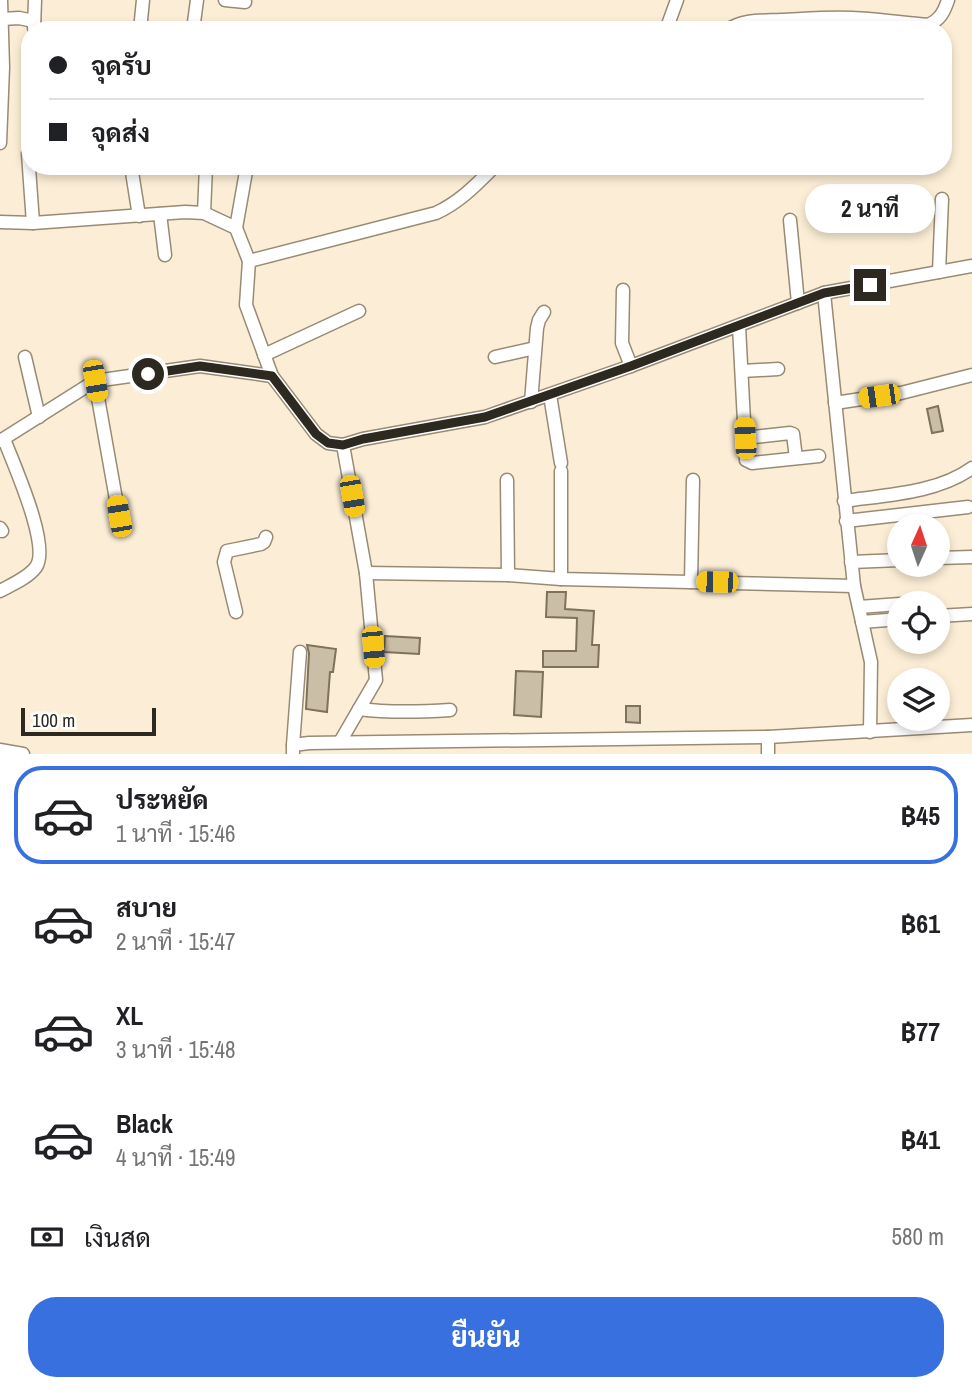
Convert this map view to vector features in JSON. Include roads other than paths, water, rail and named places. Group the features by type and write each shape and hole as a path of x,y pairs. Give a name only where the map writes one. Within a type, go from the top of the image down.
{"street":[{"path":"0,143 3,67 1,0"},
{"path":"34,21 35,0"},
{"path":"140,21 144,0"},
{"path":"194,21 197,0"},
{"path":"225,0 245,2"},
{"path":"669,21 677,0"},
{"path":"937,21 943,14 948,0"},
{"path":"2,19 23,21"},
{"path":"30,175 33,223"},
{"path":"132,175 139,216"},
{"path":"204,213 206,175"},
{"path":"245,175 236,228 249,261 246,305 264,355 272,376 316,434 328,443 343,445 485,417 631,366 824,293 972,267"},
{"path":"249,261 436,213 465,196 485,175"},
{"path":"939,272 942,199"},
{"path":"0,222 33,223 185,212 204,213 236,228"},
{"path":"160,214 165,255"},
{"path":"790,220 797,303"},
{"path":"623,290 622,343 631,366"},
{"path":"824,293 854,586 871,662 870,732"},
{"path":"264,355 359,311"},
{"path":"531,401 537,328 544,312"},
{"path":"739,326 748,462 819,456"},
{"path":"495,356 535,348"},
{"path":"26,357 39,418"},
{"path":"0,591 30,573 40,556 37,529 2,440 95,381 200,366 272,376"},
{"path":"742,371 778,369"},
{"path":"835,402 901,393 972,375"},
{"path":"95,381 119,516"},
{"path":"550,395 561,467 561,579"},
{"path":"745,438 793,434 796,458"},
{"path":"341,742 376,680 366,573 343,445"},
{"path":"844,501 926,488 949,482 972,468"},
{"path":"507,480 508,575"},
{"path":"691,582 693,480"},
{"path":"846,521 968,507"},
{"path":"236,612 224,557 227,551 261,544 266,537"},
{"path":"950,558 972,557"},
{"path":"851,562 887,561"},
{"path":"366,573 854,586"},
{"path":"859,607 887,605"},
{"path":"950,615 972,614"},
{"path":"862,622 887,620"},
{"path":"300,652 293,750 309,743 768,737 972,725"},
{"path":"359,709 382,712 450,710"},
{"path":"768,737 768,754"},
{"path":"0,750 23,754"}]}
